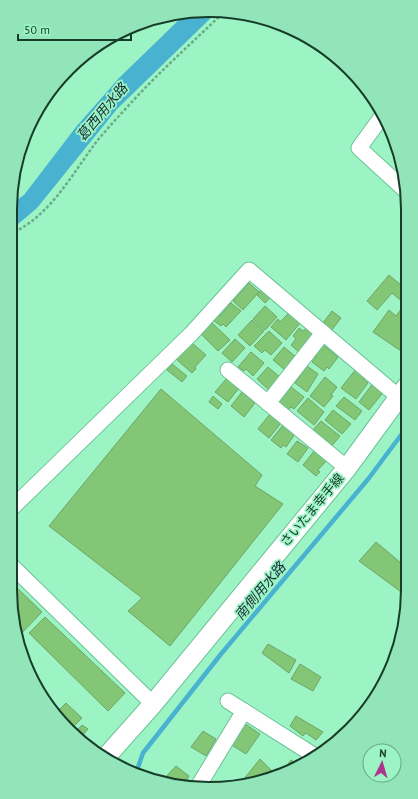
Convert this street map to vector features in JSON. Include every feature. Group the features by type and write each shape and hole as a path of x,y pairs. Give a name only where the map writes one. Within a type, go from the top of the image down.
{"main road":[{"name":"さいたま幸手線","path":"109,754 153,704 347,468 401,399"}],"street":[{"path":"379,120 358,148 399,185"},
{"path":"17,503 191,334 248,270 323,333 401,393"},
{"path":"268,403 323,333"},
{"path":"228,370 347,468"},
{"path":"17,571 153,704"},
{"path":"228,701 310,753"},
{"path":"201,782 244,711"}],"path":[{"path":"17,230 44,211 98,140 129,104 219,17"}],"water":[{"name":"葛西用水路","path":"196,17 212,17 117,109 37,208 17,225 17,200 24,195 76,127 119,78 179,20"}],"building":[{"path":"389,275 401,285 401,301 392,293 377,310 367,301"},
{"path":"249,283 259,292 243,310 233,301"},
{"path":"261,290 270,298 265,303 257,295"},
{"path":"231,303 241,311 226,327 223,324 221,326 213,320 218,315 220,316"},
{"path":"265,306 277,317 265,330 253,319"},
{"path":"401,309 401,351 373,332 389,310 396,316"},
{"path":"332,311 341,318 331,331 322,324"},
{"path":"289,313 300,323 286,340 271,327 278,319 280,322"},
{"path":"252,320 264,331 250,346 238,335"},
{"path":"211,322 230,340 218,351 200,333"},
{"path":"299,328 303,331 306,329 314,335 300,353 291,345 296,339 293,336"},
{"path":"269,331 282,343 271,355 265,350 262,353 254,346"},
{"path":"235,339 245,348 232,362 222,353"},
{"path":"191,342 206,355 195,367 196,369 192,373 176,359"},
{"path":"323,345 338,357 329,369 327,367 324,371 312,362 316,357 314,355"},
{"path":"284,347 296,357 285,370 273,360"},
{"path":"251,352 264,363 253,376 246,369 244,371 238,367"},
{"path":"172,364 187,376 182,382 167,370"},
{"path":"307,366 318,374 307,392 295,383"},
{"path":"268,367 281,378 270,391 257,379"},
{"path":"356,369 365,376 363,379 368,383 356,399 341,388"},
{"path":"325,377 337,387 331,395 333,396 324,407 310,396"},
{"path":"227,378 239,388 228,402 215,392"},
{"path":"374,382 385,390 369,410 359,402"},
{"path":"291,387 304,397 294,409 291,407 287,411 277,403"},
{"path":"161,389 262,475 255,486 283,504 170,646 128,611 142,598 49,526"},
{"path":"242,392 255,403 244,417 231,406"},
{"path":"213,396 222,404 218,409 209,402"},
{"path":"344,397 362,411 355,420 336,406"},
{"path":"308,398 324,412 314,425 297,411"},
{"path":"333,410 351,424 342,434 325,420"},
{"path":"270,414 281,423 269,438 258,429"},
{"path":"321,421 340,436 330,448 311,432"},
{"path":"283,425 295,434 286,447 283,445 281,448 271,440"},
{"path":"297,441 308,448 298,462 287,454"},
{"path":"315,450 327,460 318,470 320,472 316,476 303,465"},
{"path":"376,542 401,563 401,592 359,561"},
{"path":"17,588 42,612 22,633 17,603"},
{"path":"45,617 125,693 108,711 29,633"},
{"path":"268,644 296,660 289,673 262,653"},
{"path":"300,664 321,677 313,691 291,679"},
{"path":"66,703 82,718 74,726 58,708 60,709"},
{"path":"296,716 323,732 316,740 306,733 303,736 290,726"},
{"path":"244,723 260,734 246,754 230,744"},
{"path":"82,725 88,729 83,735 77,730"},
{"path":"203,731 216,739 206,756 191,747"},
{"path":"260,759 272,771 259,775 244,778"},
{"path":"291,760 294,762 287,765"},
{"path":"176,766 189,776 186,780 166,777"},
{"path":"206,778 213,782 209,782 203,782"}],"waterway":[{"name":"南側用水路","path":"138,768 143,753 221,654 369,478 401,435"}]}
